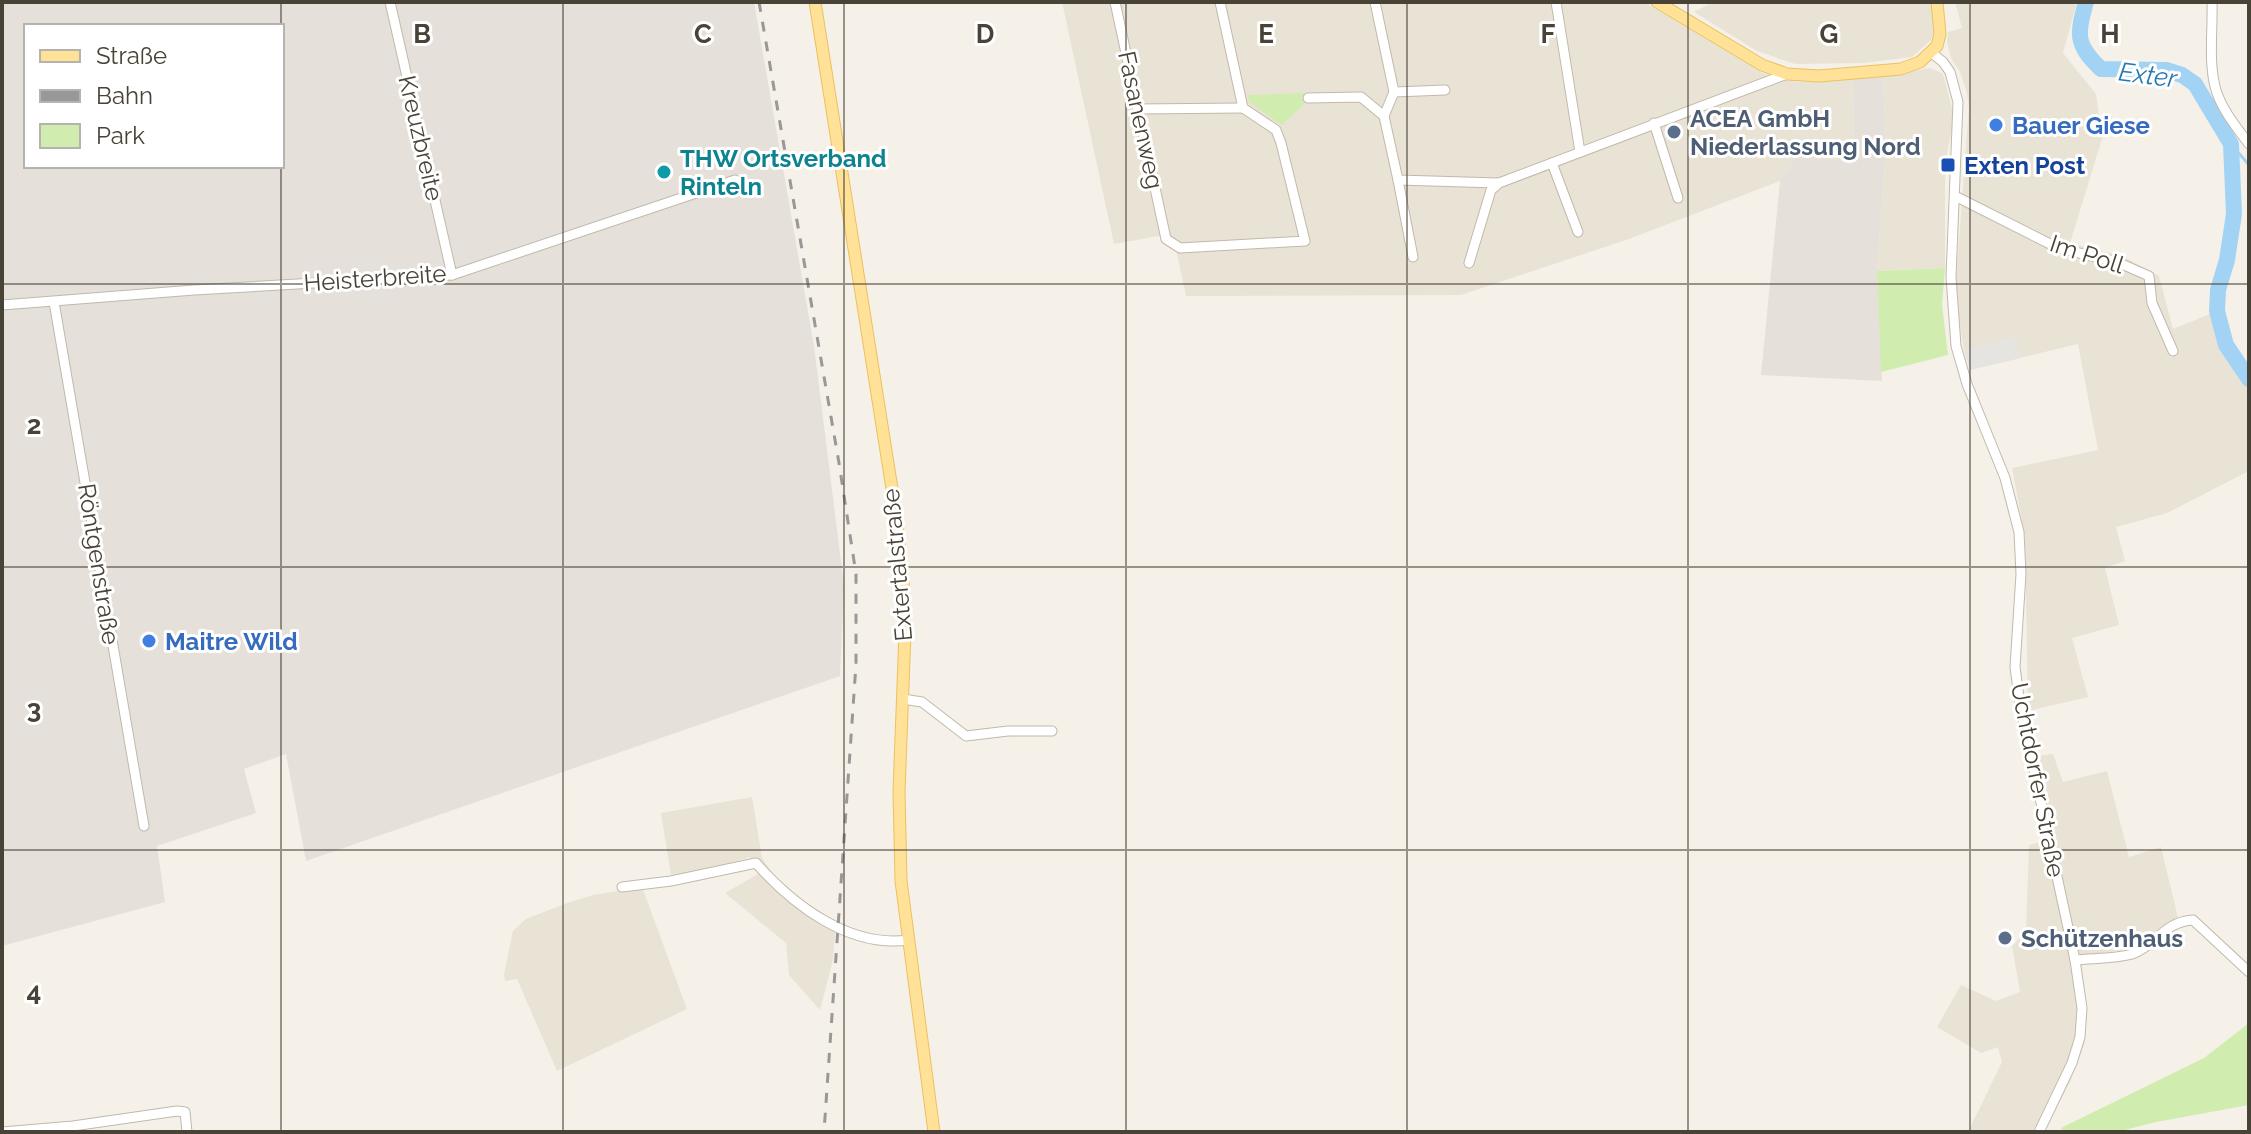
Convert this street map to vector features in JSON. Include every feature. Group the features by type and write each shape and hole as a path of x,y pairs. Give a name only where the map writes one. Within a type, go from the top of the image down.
{"main road":[{"name":"Extertalstraße","path":"815,2 896,514 903,579 899,823 908,940 934,1132"},
{"path":"1657,2 1762,65 1787,74 1819,76 1911,67 1937,46 1940,34 1937,2"}],"street":[{"name":"Kreuzbreite","path":"390,2 452,275"},
{"name":"Fasanenweg","path":"1115,2 1166,239 1180,248 1305,241 1276,130 1243,108"},
{"path":"1138,109 1243,108 1220,2"},
{"path":"1375,2 1394,92 1384,116 1413,257"},
{"path":"1556,2 1580,152"},
{"path":"2212,2 2216,91 2232,123 2249,144"},
{"name":"Uchtdorfer Straße","path":"1932,53 1950,72 1958,102 1951,277 1956,346 1967,384 2005,478 2019,532 2021,574 2015,667 2020,705 2075,960 2082,1008 2080,1037 2072,1063 2039,1132"},
{"path":"1469,263 1491,190 1499,183 1787,74"},
{"path":"1394,92 1445,90"},
{"path":"1308,98 1361,97 1384,116"},
{"path":"1654,123 1678,198"},
{"path":"1552,163 1578,232"},
{"name":"Heisterbreite","path":"2,305 452,275 735,180"},
{"path":"1398,180 1499,183"},
{"name":"Im Poll","path":"1955,196 2058,248 2117,262 2149,276 2152,303 2173,351"},
{"name":"Röntgenstraße","path":"54,302 144,826"},
{"path":"903,699 922,702 966,736 1008,731 1052,731"},
{"path":"622,887 671,881 756,863 788,895 838,927 875,940 908,940"},
{"path":"2075,960 2132,954 2179,921 2193,920 2249,972"},
{"path":"2,1132 73,1126 167,1111 185,1112 187,1132"}],"shaded area":[{"path":"2,2 754,2 814,346 844,586 840,676 306,861 286,754 244,769 256,813 157,846 165,902 2,946"},
{"path":"1062,2 1644,2 1763,73 1798,82 1853,79 1854,161 1796,157 1780,181 1629,239 1461,295 1186,296 1176,249 1159,236 1114,244"},
{"path":"1713,2 1931,2 1934,31 1931,40 1912,57 1864,63 1795,64 1757,51 1694,12"},
{"path":"1955,2 2077,2 2063,53 2096,94 2102,139 2070,243 2122,256 2159,276 2173,329 2217,311 2225,345 2249,381 2249,471 2167,513 2116,527 2125,561 2105,568 2119,625 2072,638 2088,697 2028,711 2025,537 2012,468 2098,450 2078,344 1970,370 1955,293 1969,107 1960,72 1951,58 1947,42 1948,32 1962,28"},
{"path":"1930,68 1942,73 1952,109 1945,164 1945,268 1877,271 1886,150 1883,76"},
{"path":"1883,76 1886,150 1877,271 1882,381 1761,375 1780,181 1796,157 1854,161 1853,79"},
{"path":"2015,337 2021,358 1970,370 1964,350"},
{"path":"2053,754 2063,782 2107,771 2129,857 2161,847 2178,918 2135,948 2089,955 2083,963 2087,1011 2084,1045 2051,1119 2044,1115 2036,1132 1968,1132 2002,1062 1998,1047 1981,1053 1937,1027 1961,985 1996,1001 2020,992 2012,946 2026,932 2029,845 2053,838 2037,756"},
{"path":"752,797 762,858 776,878 803,901 836,921 833,960 820,1010 789,975 786,943 725,893 758,874 750,857 718,867 671,875 661,813"},
{"path":"642,887 687,1009 557,1071 517,979 505,981 513,931 526,919 567,903"}],"green space":[{"path":"1304,93 1304,104 1282,125 1249,102 1248,95"},
{"path":"1945,268 1942,304 1948,355 1881,372 1877,271"},
{"path":"2249,1023 2249,1105 2117,1132 2065,1132 2061,1128 2204,1058"}],"waterway":[{"name":"Exter","path":"2086,2 2080,38 2086,53 2101,69 2166,70 2182,75 2195,84 2231,144 2234,214 2227,260 2218,290 2217,311 2226,345 2249,379"},
{"path":"2231,144 2249,165"}],"railway":[{"path":"759,2 856,574 856,664 824,1132"}],"place":[{"name":"Bauer Giese","path":"1996,125"},
{"name":"ACEA GmbH Niederlassung Nord","path":"1674,132"},
{"name":"Exten Post","path":"1948,165"},
{"name":"THW Ortsverband Rinteln","path":"664,172"},
{"name":"Maitre Wild","path":"149,641"},
{"name":"Schützenhaus","path":"2005,938"}]}
